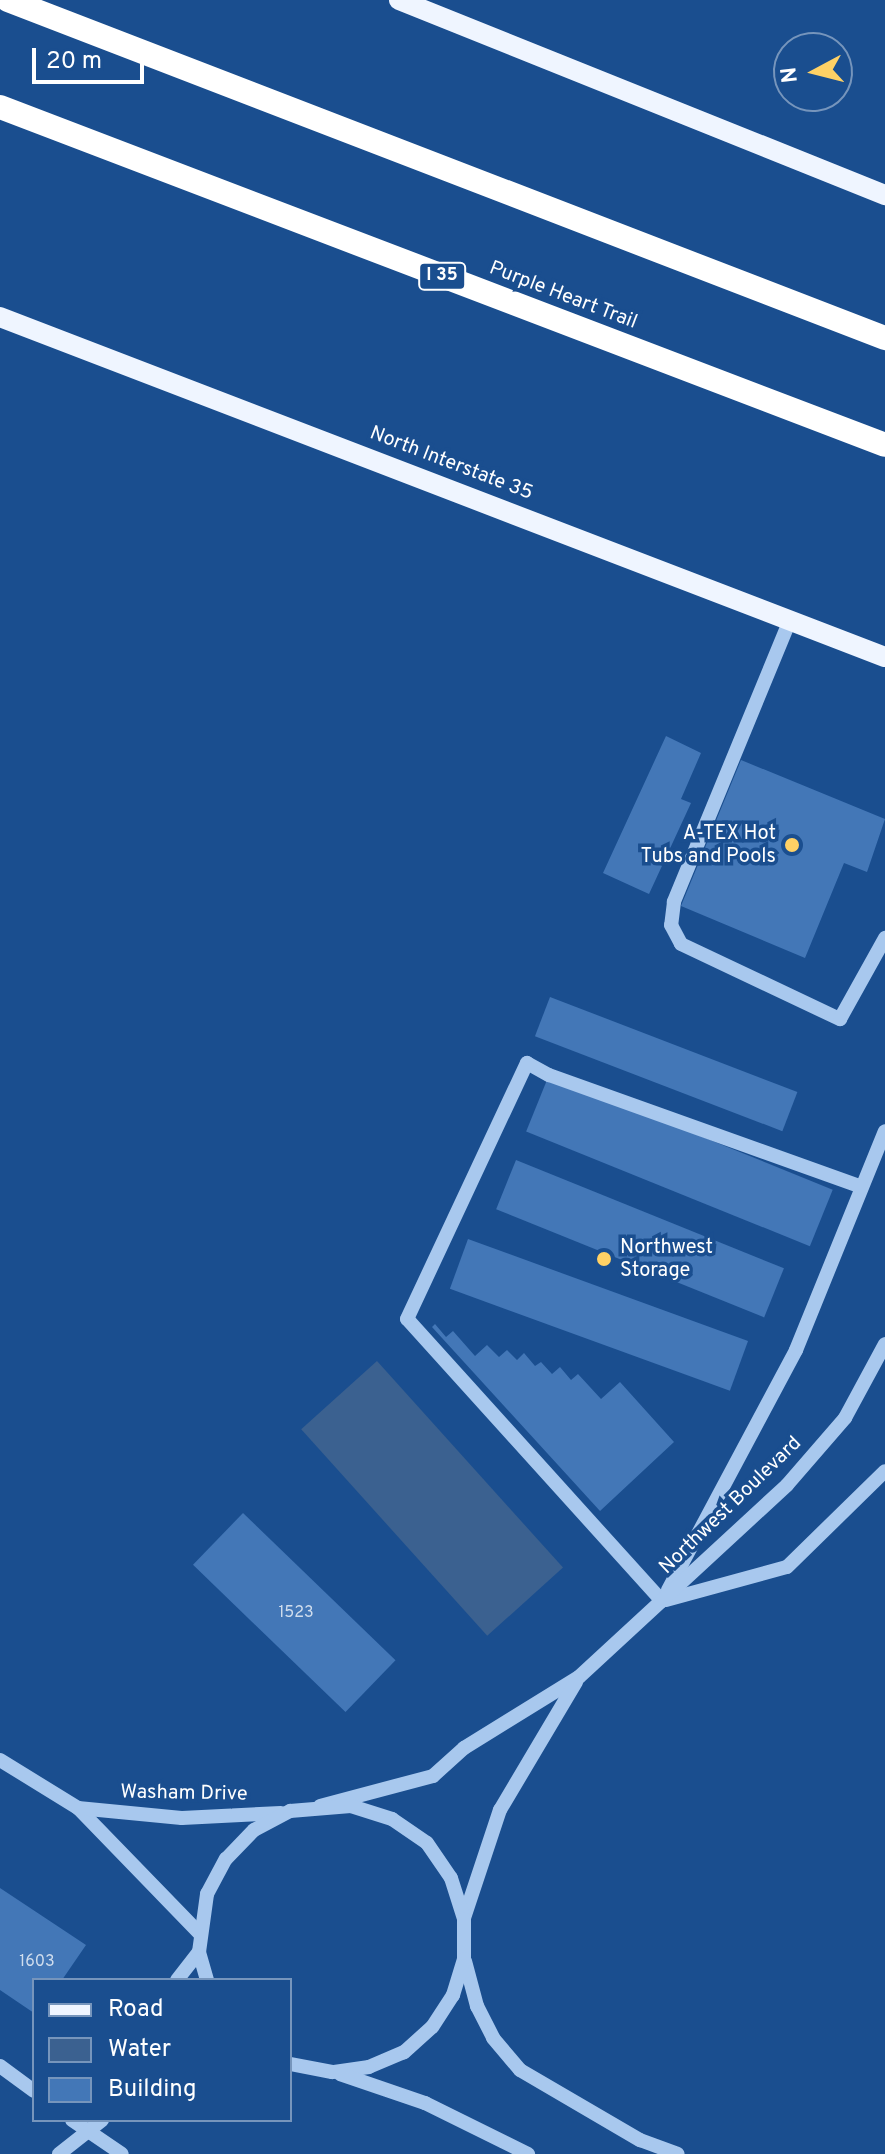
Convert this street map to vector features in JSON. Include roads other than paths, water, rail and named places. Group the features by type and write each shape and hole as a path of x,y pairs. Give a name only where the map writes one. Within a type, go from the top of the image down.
{"highway":[{"path":"8,0 885,338"},
{"name":"Purple Heart Trail","path":"0,107 885,445"}],"main road":[{"path":"399,0 885,195"},
{"name":"North Interstate 35","path":"0,317 885,657"}],"street":[{"path":"790,620 674,902 671,925 681,944 840,1019 885,938"},
{"path":"662,1601 407,1319 527,1063 862,1187"},
{"path":"662,1601 796,1350 885,1131"},
{"name":"Northwest Boulevard","path":"320,1806 433,1776 464,1748 579,1677 787,1485 845,1418 885,1344"},
{"path":"662,1601 787,1567 885,1471"},
{"name":"Northwest Boulevard","path":"464,1919 500,1810 579,1677"},
{"name":"Washam Drive","path":"0,1760 78,1808 200,1934"},
{"path":"206,1978 199,1952 207,1894 226,1859 254,1830 290,1811 320,1806 351,1806 392,1819 427,1843 451,1878 464,1919 464,1959 453,1995 432,2027 404,2052 369,2067 332,2072"},
{"name":"Washam Drive","path":"78,1808 182,1818 290,1811"},
{"path":"179,1978 199,1952"},
{"path":"464,1959 482,2016 520,2070 640,2140 678,2154"},
{"path":"0,2066 32,2090"},
{"path":"295,2068 332,2072 390,2088 528,2154"},
{"path":"59,2154 82,2123 122,2154"}],"water":[{"path":"377,1361 563,1568 487,1636 301,1429"}],"place":[{"name":"A-TEX Hot Tubs and Pools","path":"792,845"},
{"name":"Northwest Storage","path":"604,1259"}]}
